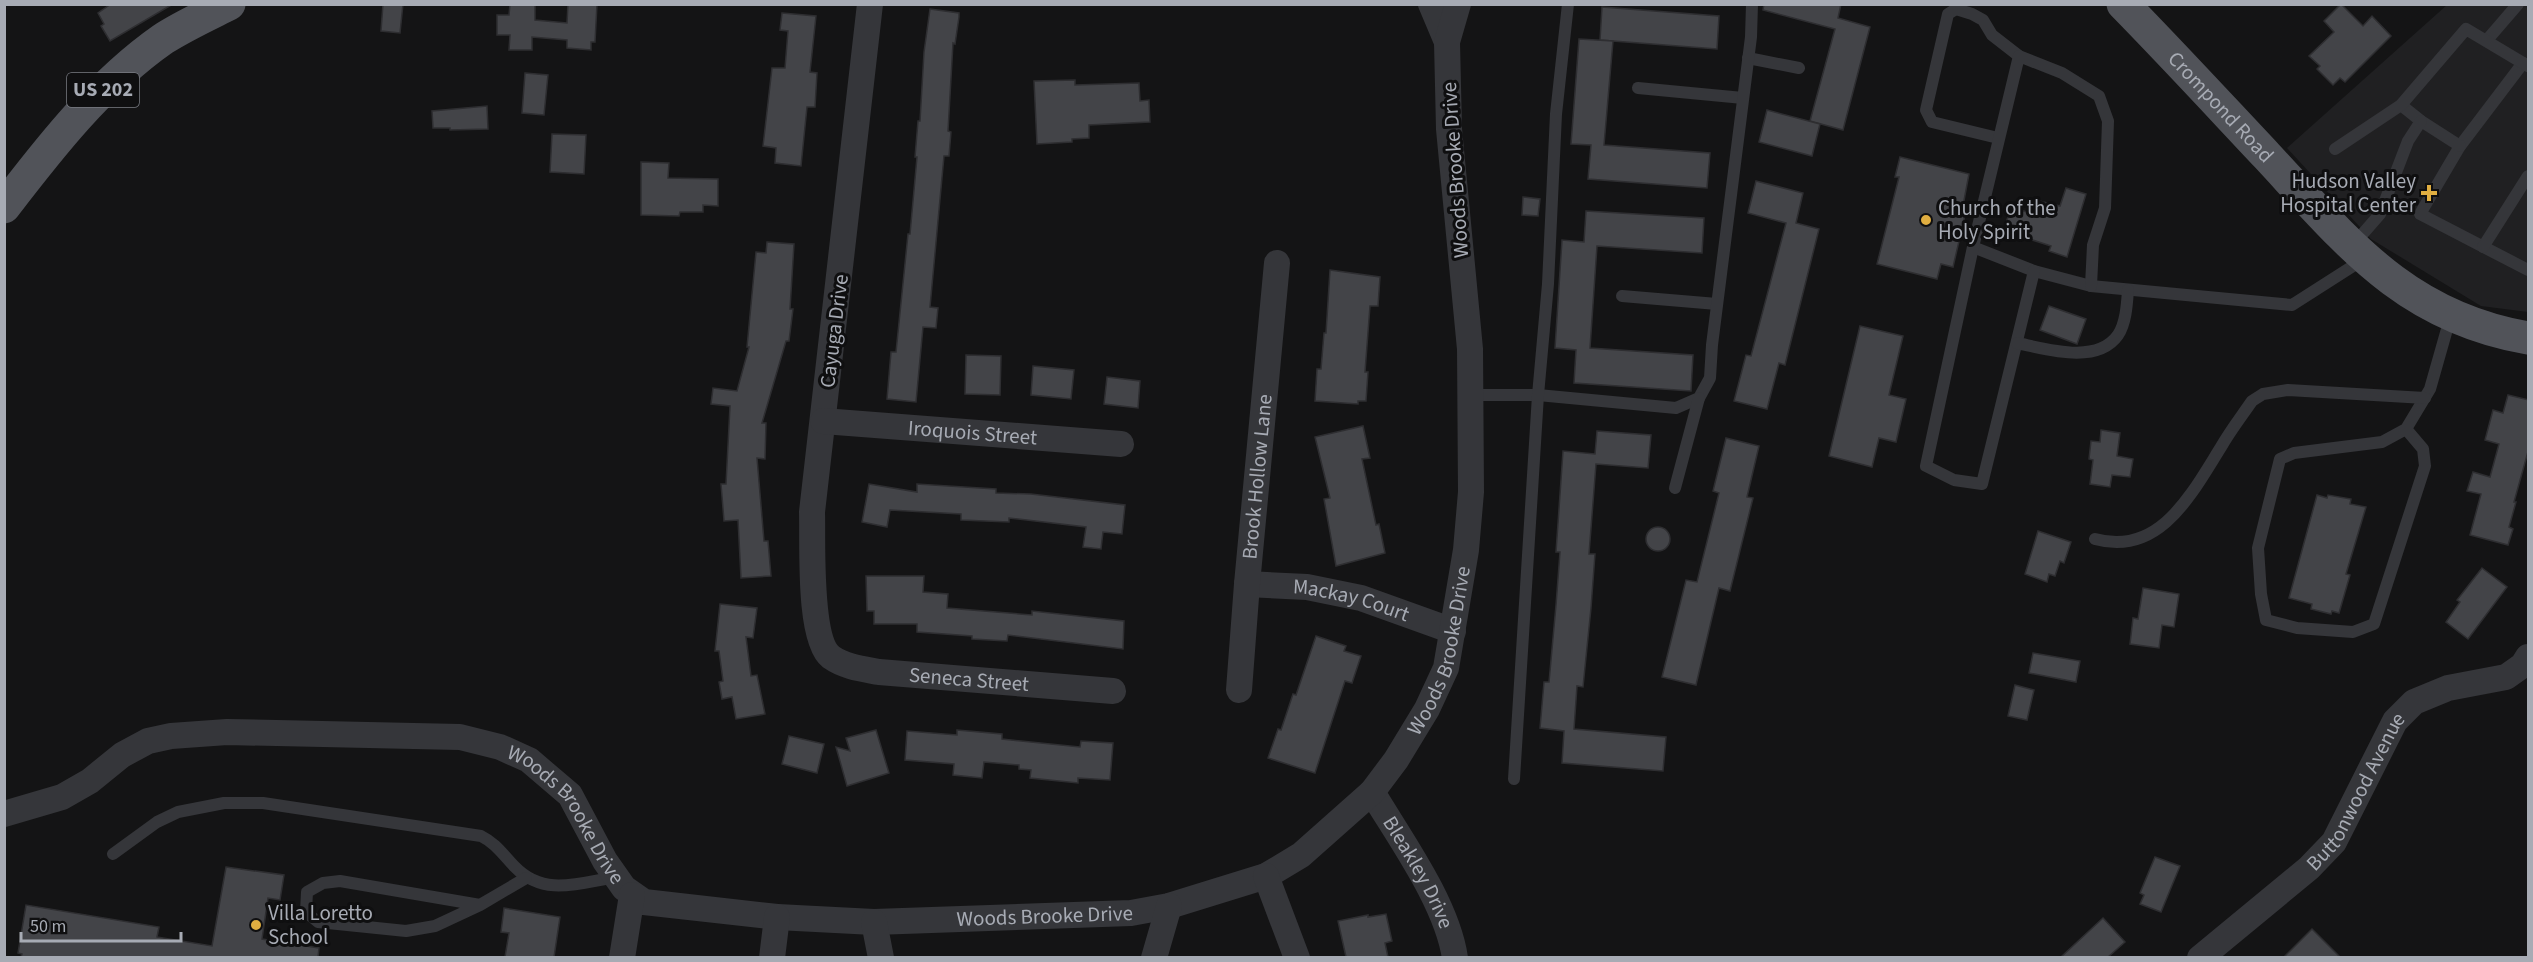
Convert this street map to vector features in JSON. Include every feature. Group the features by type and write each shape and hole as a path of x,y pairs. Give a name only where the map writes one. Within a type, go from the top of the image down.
{"main road":[{"name":"US 202","path":"4,207 80,115 128,67 164,39 229,4"},
{"name":"Crompond Road","path":"2123,4 2359,252 2395,284 2428,305 2451,315 2506,334 2529,338"}],"street":[{"name":"Cayuga Drive","path":"829,655 819,639 814,590 812,512 870,4"},
{"name":"Woods Brooke Drive","path":"1431,4 1447,42"},
{"name":"Woods Brooke Drive","path":"4,814 62,797 90,781 123,755 148,741 171,736 227,732 460,737 500,747 529,760 570,795 604,861 624,886 644,902 777,917 874,922 1131,914 1169,906 1266,876 1301,855 1372,792 1396,760 1427,709 1446,668 1466,550 1472,492 1470,349 1449,129 1447,42 1458,4"},
{"name":"Brook Hollow Lane","path":"1239,690 1246,584 1277,262"},
{"name":"Iroquois Street","path":"823,421 1121,444"},
{"name":"Mackay Court","path":"1246,584 1306,587 1361,598 1453,631"},
{"name":"Seneca Street","path":"829,655 845,665 879,672 1113,691"},
{"name":"Buttonwood Avenue","path":"2200,957 2309,868 2334,842 2395,721 2414,702 2448,688 2506,677 2523,665 2529,657"},
{"name":"Bleakley Drive","path":"1372,792 1438,903 1455,957"},
{"path":"1266,876 1297,957"},
{"path":"622,957 624,886"},
{"path":"1154,957 1169,906"},
{"path":"772,957 777,917"},
{"path":"874,922 881,957"}],"lane":[{"path":"1514,779 1538,395 1548,284 1556,114 1568,4"},
{"path":"1675,488 1699,398 1710,378 1717,304 1751,37 1752,4"},
{"path":"2487,40 2518,4"},
{"path":"1998,138 1932,122 1926,110 1948,14 1956,9 1983,20 1992,35 2019,56 2062,73 2099,96 2108,120 2105,208 2092,245 2091,286"},
{"path":"2336,149 2401,105 2466,29 2526,64 2460,146 2420,214 2528,269"},
{"path":"2019,56 1973,247 1926,466 1954,480 1982,484 2034,272"},
{"path":"1748,58 1799,68"},
{"path":"1638,88 1743,98"},
{"path":"2401,105 2460,146"},
{"path":"1973,247 2034,272 2091,286 2292,305 2359,252 2380,214 2408,141 2421,121"},
{"path":"2483,247 2529,176"},
{"path":"2017,343 2050,350 2082,352 2104,348 2118,335 2125,315 2128,290"},
{"path":"1622,296 1717,304"},
{"path":"2406,429 2422,449 2426,466 2374,624 2353,632 2297,628 2266,621 2261,594 2258,548 2280,459 2294,453 2382,442 2406,429 2430,389 2451,315"},
{"path":"2095,539 2112,543 2136,539 2153,532 2171,518 2199,482 2252,401 2263,394 2288,390 2425,398"},
{"path":"1472,395 1538,395 1676,408 1699,398"},
{"path":"113,854 157,822 178,812 224,803 262,803 481,836 496,844 526,878 539,885 624,886"},
{"path":"480,905 340,881 323,883 307,892 306,912 318,922 406,931 435,926 480,905 526,878"}],"shaded area":[{"name":"Hudson Valley Hospital Center","path":"2447,5 2528,5 2528,312 2481,306 2371,239 2287,148"}],"building":[{"path":"111,4 173,4 110,41 101,26 104,24 98,13"},
{"path":"383,4 403,4 400,33 381,31"},
{"path":"510,4 535,4 535,20 567,23 568,4 597,4 595,42 591,42 591,50 567,48 567,40 532,37 532,50 509,50 510,35 497,35 497,15 509,15"},
{"path":"1764,4 1841,4 1838,18 1870,27 1843,130 1810,121 1835,29 1763,10"},
{"path":"2341,4 2363,26 2372,16 2391,36 2345,82 2340,78 2333,85 2317,69 2320,66 2309,56 2334,32 2324,21"},
{"path":"1602,7 1719,16 1717,49 1600,40"},
{"path":"930,9 959,13 959,17 955,44 953,43 948,131 951,132 949,156 944,156 930,307 938,308 936,328 923,327 916,402 887,399 891,352 896,352 908,234 910,234 924,52"},
{"path":"782,13 816,16 810,72 817,73 815,107 807,107 801,166 775,163 776,148 763,146 772,68 785,68 788,31 780,30"},
{"path":"1579,39 1613,41 1604,145 1710,153 1707,188 1588,179 1591,145 1571,144"},
{"path":"525,73 548,75 544,115 522,113"},
{"path":"1075,80 1075,85 1139,83 1140,101 1149,100 1150,122 1089,125 1089,138 1072,139 1072,142 1037,144 1034,81"},
{"path":"487,106 488,129 433,128 432,111"},
{"path":"1767,110 1820,124 1812,156 1759,142"},
{"path":"552,134 586,135 584,174 550,172"},
{"name":"Church of the Holy Spirit","path":"1900,157 1969,174 1962,211 1966,211 1953,267 1941,264 1937,279 1877,264 1899,177 1895,177"},
{"path":"641,162 669,163 668,178 718,179 718,206 703,205 703,212 680,212 679,216 641,215"},
{"path":"1756,181 1803,193 1796,223 1819,229 1785,365 1779,363 1767,409 1734,401 1746,355 1751,356 1786,223 1748,213"},
{"path":"2066,188 2086,194 2067,257 2049,251 2051,246 2020,236 2023,228 2006,223 2011,207 2027,212 2031,199 2060,206"},
{"path":"1523,197 1540,199 1538,216 1522,215"},
{"path":"1586,211 1704,218 1702,253 1597,246 1590,348 1693,355 1691,391 1574,383 1576,350 1555,348 1562,240 1584,242"},
{"path":"767,242 794,244 790,309 793,309 789,341 786,341 762,423 766,423 765,459 757,458 764,541 768,541 771,576 741,578 738,520 724,521 721,484 726,484 730,406 711,404 713,388 737,391 749,347 747,347 756,252 766,253"},
{"path":"1330,270 1380,277 1378,306 1370,306 1365,372 1368,372 1366,401 1358,401 1358,404 1315,401 1317,369 1321,369 1324,333 1326,333"},
{"path":"2049,306 2086,319 2077,344 2040,330"},
{"path":"1860,326 1903,336 1889,395 1906,399 1896,442 1879,438 1872,467 1829,456"},
{"path":"966,355 1001,356 1000,395 965,394"},
{"path":"1033,366 1074,370 1071,399 1031,395"},
{"path":"1107,377 1140,381 1138,408 1104,404"},
{"path":"2508,395 2529,400 2529,448 2514,502 2516,502 2509,527 2513,529 2508,545 2470,535 2481,494 2467,491 2473,472 2490,477 2499,444 2485,440 2493,410 2503,413"},
{"path":"1363,426 1370,458 1362,459 1376,525 1379,524 1385,553 1336,566 1324,499 1330,498 1315,437"},
{"path":"2101,430 2120,433 2117,456 2133,459 2130,477 2112,475 2110,487 2090,484 2093,460 2089,459 2091,441 2100,442"},
{"path":"1597,431 1651,435 1648,468 1596,464 1589,554 1595,554 1591,608 1583,687 1577,686 1574,729 1666,737 1663,771 1562,763 1564,731 1540,728 1544,682 1549,682 1556,605 1560,552 1556,552 1563,451 1595,454"},
{"path":"1726,438 1759,446 1747,497 1753,498 1730,591 1719,588 1696,685 1662,677 1686,580 1697,582 1719,493 1713,491"},
{"path":"869,484 917,492 917,484 996,489 996,493 1031,494 1125,505 1122,534 1103,532 1101,549 1083,547 1086,527 1009,518 1009,522 961,520 961,514 890,510 887,527 862,522"},
{"path":"2317,495 2327,498 2328,495 2351,499 2350,504 2366,507 2346,574 2350,575 2339,613 2332,611 2331,614 2311,609 2312,604 2289,598"},
{"path":"1658,527 1667,530 1670,539 1667,548 1658,551 1649,548 1646,539 1649,530"},
{"path":"2038,531 2071,542 2064,563 2060,561 2055,576 2049,574 2047,582 2025,574"},
{"path":"2482,568 2507,587 2468,639 2446,622 2460,602 2457,600"},
{"path":"866,576 924,576 923,592 948,594 947,608 1032,615 1032,611 1124,621 1123,649 1008,635 1007,641 972,639 972,636 917,632 917,624 874,624 874,611 867,611"},
{"path":"2143,588 2179,594 2174,627 2162,625 2159,648 2130,644 2133,618 2138,619"},
{"path":"720,604 757,608 753,638 746,637 751,676 757,675 765,714 736,719 732,697 722,699 719,682 723,681 719,651 715,651"},
{"path":"1316,636 1346,646 1344,651 1361,656 1352,683 1345,681 1315,773 1268,758 1278,729 1281,730 1293,694 1296,695"},
{"path":"2033,653 2080,661 2076,682 2029,673"},
{"path":"2015,685 2034,690 2027,720 2008,716"},
{"path":"876,730 889,773 847,786 836,747 850,751 846,738"},
{"path":"957,730 1002,734 1002,739 1080,747 1081,741 1113,743 1110,780 1078,778 1078,783 1030,778 1031,770 1019,769 1019,765 984,762 982,778 953,775 954,764 905,760 907,731 957,735"},
{"path":"789,736 824,744 817,773 782,764"},
{"path":"2155,857 2180,866 2161,912 2140,904 2144,895 2140,893"},
{"path":"226,867 284,875 280,900 268,898 262,939 319,948 318,957 21,957 22,954 18,953 26,905 159,927 157,937 212,946"},
{"path":"504,908 560,917 554,957 505,957 509,933 501,932"},
{"path":"1386,914 1392,941 1385,943 1388,957 1346,957 1338,921"},
{"path":"2103,918 2125,942 2108,957 2061,957"},
{"path":"2312,929 2340,957 2284,957"}],"place":[{"name":"Hudson Valley Hospital Center","path":"2429,193"},
{"name":"Church of the Holy Spirit","path":"1926,220"},
{"name":"Villa Loretto School","path":"256,925"}]}
